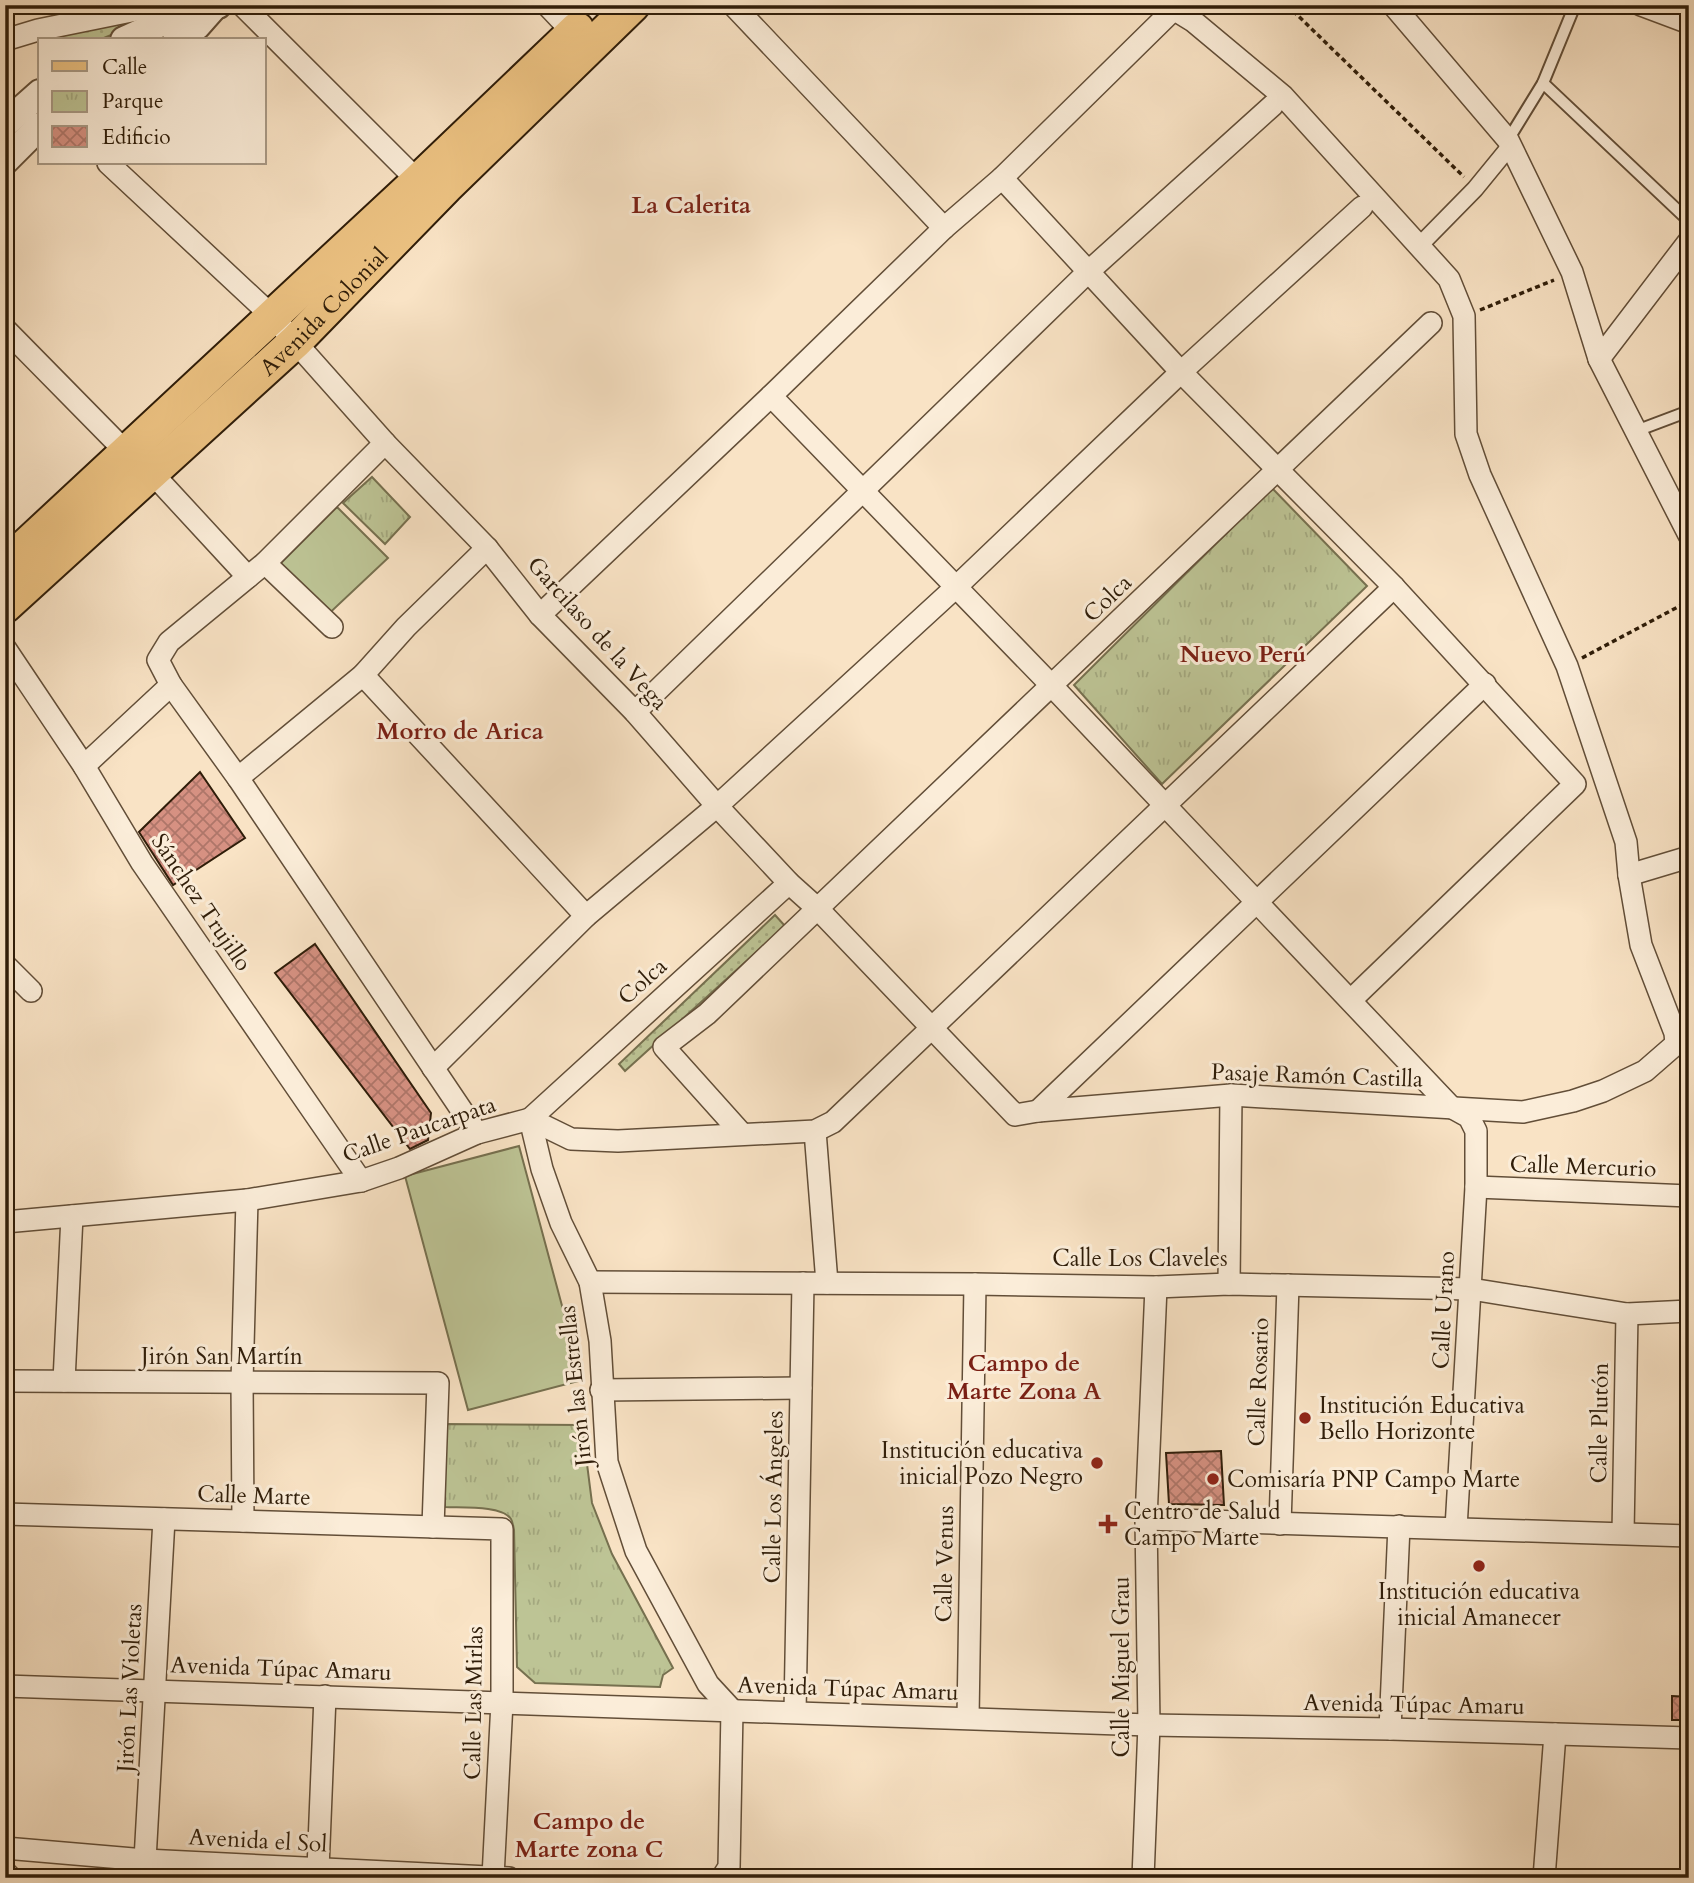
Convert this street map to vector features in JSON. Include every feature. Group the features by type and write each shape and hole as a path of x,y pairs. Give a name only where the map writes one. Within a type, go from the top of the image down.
{"main road":[{"name":"Avenida Colonial","path":"581,41 601,5"},
{"name":"Avenida Colonial","path":"5,565 272,316 432,184 581,41 633,5"},
{"name":"Avenida Colonial","path":"5,606 296,341 432,184"}],"street":[{"path":"5,40 38,30 162,5 215,7"},
{"path":"242,5 432,184"},
{"path":"547,5 581,41"},
{"path":"733,5 944,228"},
{"path":"1393,5 1509,142 1572,272 1599,359 1689,535"},
{"path":"1641,5 1689,23"},
{"path":"128,38 179,15 215,7"},
{"path":"179,38 198,26 215,7"},
{"path":"540,615 944,228 1002,178 1170,7 1193,21 1283,96 1448,279 1464,316 1466,434 1480,475 1567,666 1626,842 1641,945 1675,1034 1682,1044"},
{"path":"5,124 38,97"},
{"path":"635,712 1089,271 1273,105"},
{"path":"5,161 38,128"},
{"path":"1420,245 1475,189 1509,142"},
{"name":"Garcilaso de la Vega","path":"109,164 296,341 385,443 487,548 540,615 635,712 716,806 1015,1115"},
{"path":"1002,178 1181,372 1394,587 1575,784 1351,1000"},
{"path":"433,1068 586,916 716,806 956,587 1181,372 1362,206"},
{"path":"1599,359 1689,241"},
{"name":"Colca","path":"742,1134 664,1046 707,1014 1431,323"},
{"path":"5,330 126,452 256,570 331,627"},
{"name":"Calle Urano","path":"771,396 1165,804 1451,1107 1469,1117 1476,1130 1476,1187 1456,1528"},
{"path":"385,443 256,570 169,642 158,660 171,685 238,778 477,1133"},
{"path":"238,778 363,675 406,627 487,548"},
{"path":"827,1283 816,1131 833,1122 1394,587"},
{"name":"Sánchez Trujillo","path":"5,648 84,766 142,863 360,1181"},
{"path":"363,675 586,916"},
{"path":"1038,1111 1485,684"},
{"path":"84,766 171,685"},
{"path":"1629,875 1689,856"},
{"name":"Colca","path":"530,1119 789,883"},
{"path":"5,965 31,992"},
{"name":"Pasaje Ramón Castilla","path":"1015,1115 1231,1095 1523,1112 1603,1091 1645,1071 1682,1044"},
{"path":"1229,1284 1231,1095"},
{"name":"Calle Paucarpata","path":"5,1222 247,1200 360,1181 399,1168 477,1133 530,1119 571,1139 618,1141 816,1131"},
{"name":"Jirón las Estrellas","path":"530,1119 542,1169 561,1223 590,1282 600,1341 607,1462 635,1551 708,1684 732,1710"},
{"name":"Calle Mercurio","path":"1476,1187 1689,1196"},
{"path":"243,1521 242,1382 247,1200"},
{"path":"64,1381 72,1216"},
{"name":"Calle Los Claveles","path":"590,1282 1156,1287 1229,1284 1471,1289 1627,1314 1689,1311"},
{"name":"Calle Los Ángeles","path":"796,1712 803,1283"},
{"name":"Calle Venus","path":"968,1718 975,1284"},
{"name":"Calle Rosario","path":"1280,1524 1288,1285"},
{"name":"Calle Miguel Grau","path":"1143,1878 1149,1725 1146,1518 1156,1287"},
{"name":"Calle Plutón","path":"1623,1533 1627,1314"},
{"name":"Jirón San Martín","path":"5,1381 439,1383 433,1527"},
{"path":"601,1390 801,1388"},
{"name":"Calle Marte","path":"5,1514 502,1530"},
{"path":"1146,1518 1689,1535"},
{"name":"Jirón Las Violetas","path":"145,1860 164,1519"},
{"path":"1390,1729 1399,1526"},
{"name":"Calle Las Mirlas","path":"493,1877 502,1702 502,1530"},
{"name":"Avenida Túpac Amaru","path":"5,1686 1149,1725 1689,1738"},
{"path":"318,1869 325,1696"},
{"path":"722,1878 729,1867 732,1710"},
{"path":"1544,1878 1555,1734"},
{"name":"Avenida el Sol","path":"5,1847 145,1860 509,1878"},
{"path":"5,1872 11,1878"}],"lane":[{"path":"1509,142 1544,83 1575,5"},
{"path":"1544,83 1689,220"},
{"path":"1636,431 1689,411"}],"path":[{"path":"1287,5 1475,189"},
{"path":"1464,316 1572,272"},
{"path":"1567,666 1689,601"}],"green space":[{"path":"124,22 128,28 104,38 49,38"},
{"path":"372,477 410,517 385,544 343,503"},
{"path":"1272,488 1367,586 1162,784 1074,685"},
{"path":"337,507 388,558 319,623 268,576"},
{"path":"775,915 785,926 625,1071 619,1064"},
{"path":"519,1146 582,1380 468,1410 405,1176"},
{"path":"445,1424 582,1425 592,1503 612,1554 673,1668 663,1675 660,1687 535,1683 517,1667 513,1523 499,1511 445,1507"}],"building":[{"path":"200,772 245,838 173,885 139,832"},
{"path":"315,944 431,1113 428,1140 410,1149 275,973"},
{"path":"1221,1451 1224,1505 1169,1504 1166,1453"},
{"path":"1672,1696 1689,1697 1689,1720 1672,1720"}],"place":[{"name":"Institución Educativa Bello Horizonte","path":"1305,1418"},
{"name":"Institución educativa inicial Pozo Negro","path":"1097,1463"},
{"name":"Comisaría PNP Campo Marte","path":"1213,1479"},
{"name":"Centro de Salud Campo Marte","path":"1108,1524"},
{"name":"Institución educativa inicial Amanecer","path":"1479,1566"}],"district":[{"name":"La Calerita","path":"691,205"},
{"name":"Nuevo Perú","path":"1243,654"},
{"name":"Morro de Arica","path":"460,731"},
{"name":"Campo de Marte Zona A","path":"1024,1377"},
{"name":"Campo de Marte zona C","path":"589,1835"}]}
